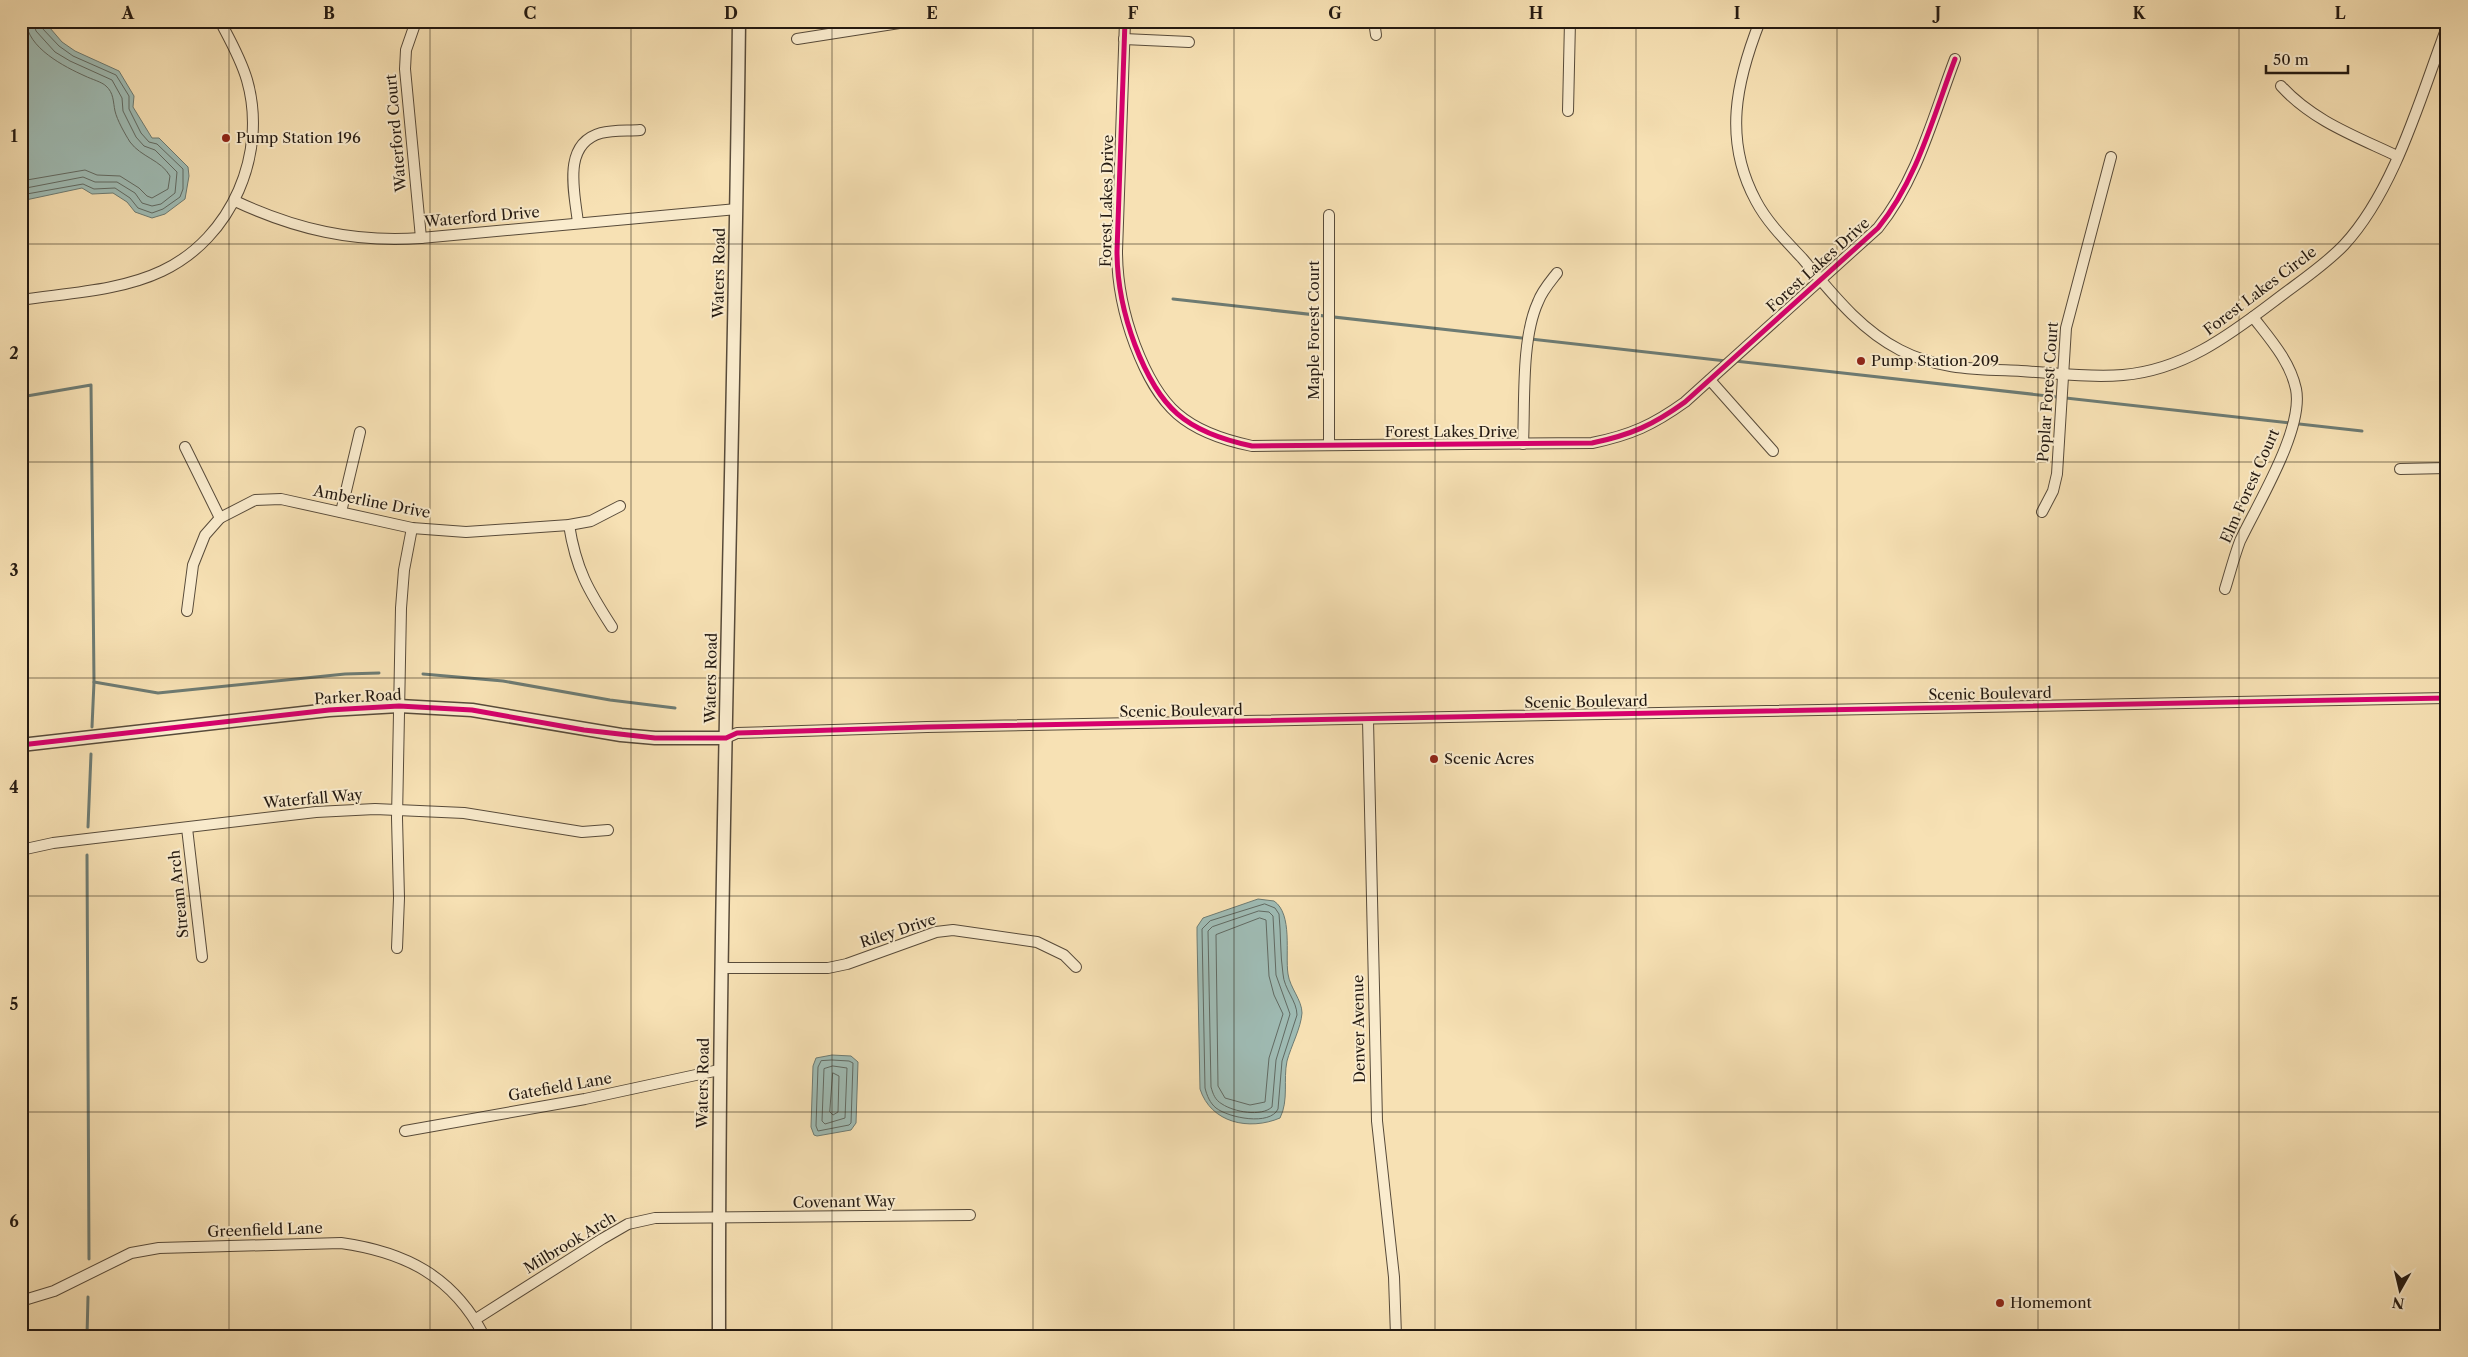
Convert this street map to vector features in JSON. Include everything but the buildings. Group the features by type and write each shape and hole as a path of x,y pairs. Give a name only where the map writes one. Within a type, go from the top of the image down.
{"street":[{"path":"21,300 118,285 162,271 201,243 235,201 248,163 254,119 251,96 242,66 220,21"},
{"name":"Waters Road","path":"719,1336 719,1070 737,209 739,21"},
{"path":"797,39 912,21"},
{"name":"Forest Lakes Drive","path":"1125,21 1117,283 1126,321 1148,378 1167,405 1178,415 1209,434 1252,446 1592,443 1638,430 1658,422 1685,402 1820,279 1866,240 1894,209 1911,176 1955,59"},
{"path":"1374,21 1376,35"},
{"path":"1568,111 1570,21"},
{"name":"Forest Lakes Circle","path":"1760,21 1747,54 1737,94 1738,151 1748,184 1757,203 1772,225 1863,325 1881,339 1910,354 1952,367 2122,375 2158,369 2181,362 2207,349 2254,317 2342,247 2373,207 2387,182 2447,27"},
{"name":"Waterford Court","path":"414,27 406,50 405,69 421,238"},
{"path":"1124,39 1189,42"},
{"path":"2281,86 2311,114 2397,156"},
{"path":"578,223 573,172 579,150 591,138 603,133 640,130"},
{"name":"Poplar Forest Court","path":"2042,512 2053,491 2057,474 2067,321 2111,156"},
{"name":"Waterford Drive","path":"235,201 282,221 338,236 368,239 421,238 737,209"},
{"name":"Maple Forest Court","path":"1329,215 1329,445"},
{"path":"1524,444 1525,378 1529,337 1538,301 1557,273"},
{"name":"Elm Forest Court","path":"2226,589 2240,543 2290,436 2295,412 2296,390 2286,362 2254,317"},
{"path":"1710,380 1773,452"},
{"path":"341,512 360,432"},
{"path":"185,448 220,518"},
{"path":"2400,469 2447,468"},
{"name":"Amberline Drive","path":"187,612 193,565 198,548 205,535 220,518 255,500 281,499 412,528 466,532 591,521 620,506"},
{"path":"569,524 573,552 580,574 612,628"},
{"path":"397,948 397,809 401,608 404,570 412,528"},
{"name":"Scenic Boulevard","path":"726,738 737,733 927,727 2447,698"},
{"name":"Parker Road","path":"21,745 329,710 399,706 472,710 621,735 655,738 726,738"},
{"name":"Denver Avenue","path":"1368,720 1377,1121 1394,1277 1396,1336"},
{"name":"Waterfall Way","path":"21,850 53,843 316,812 397,809 464,813 582,832 608,830"},
{"name":"Stream Arch","path":"187,828 202,957"},
{"name":"Riley Drive","path":"721,968 828,968 847,964 936,932 953,930 1037,942 1064,955 1076,967"},
{"name":"Gatefield Lane","path":"405,1131 595,1097 719,1070"},
{"name":"Covenant Way","path":"718,1219 970,1215"},
{"name":"Milbrook Arch","path":"476,1319 628,1224 655,1218 718,1219"},
{"name":"Greenfield Lane","path":"21,1301 54,1292 131,1253 159,1248 341,1243 366,1246 397,1255 431,1273 453,1292 476,1319 484,1336"}],"water":[{"path":"21,21 44,21 62,42 75,51 119,71 134,96 133,107 152,138 159,138 188,167 189,176 185,199 165,214 152,218 135,212 127,202 113,193 92,194 82,188 21,201"},
{"path":"1258,899 1274,901 1284,915 1287,935 1288,974 1302,1013 1300,1025 1287,1061 1285,1097 1280,1118 1256,1124 1244,1124 1222,1117 1213,1110 1205,1101 1200,1089 1197,927 1203,918"},
{"path":"832,1055 851,1056 858,1062 856,1123 851,1130 817,1136 814,1135 811,1127 813,1066 816,1058"}],"waterway":[{"path":"1173,299 1726,361"},
{"path":"1735,361 2362,431"},
{"path":"21,397 91,385 94,682 92,727"},
{"path":"94,682 158,693 345,674 379,673"},
{"path":"423,674 503,681 610,700 675,708"},
{"path":"88,827 91,754"},
{"path":"87,855 89,1259"},
{"path":"87,1336 88,1297"}],"cycle path":[{"path":"1125,21 1117,263 1127,322 1144,367 1165,401 1177,414 1192,425 1209,433 1252,446 1592,443 1630,433 1652,423 1685,402 1878,228 1892,209 1914,169 1955,59"},
{"path":"21,745 329,710 399,706 472,710 584,730 655,738 726,738 737,733 927,727 2447,698"}],"place":[{"name":"Pump Station 196","path":"226,138"},
{"name":"Pump Station 209","path":"1861,361"},
{"name":"Scenic Acres","path":"1434,759"},
{"name":"Homemont","path":"2000,1303"}]}
